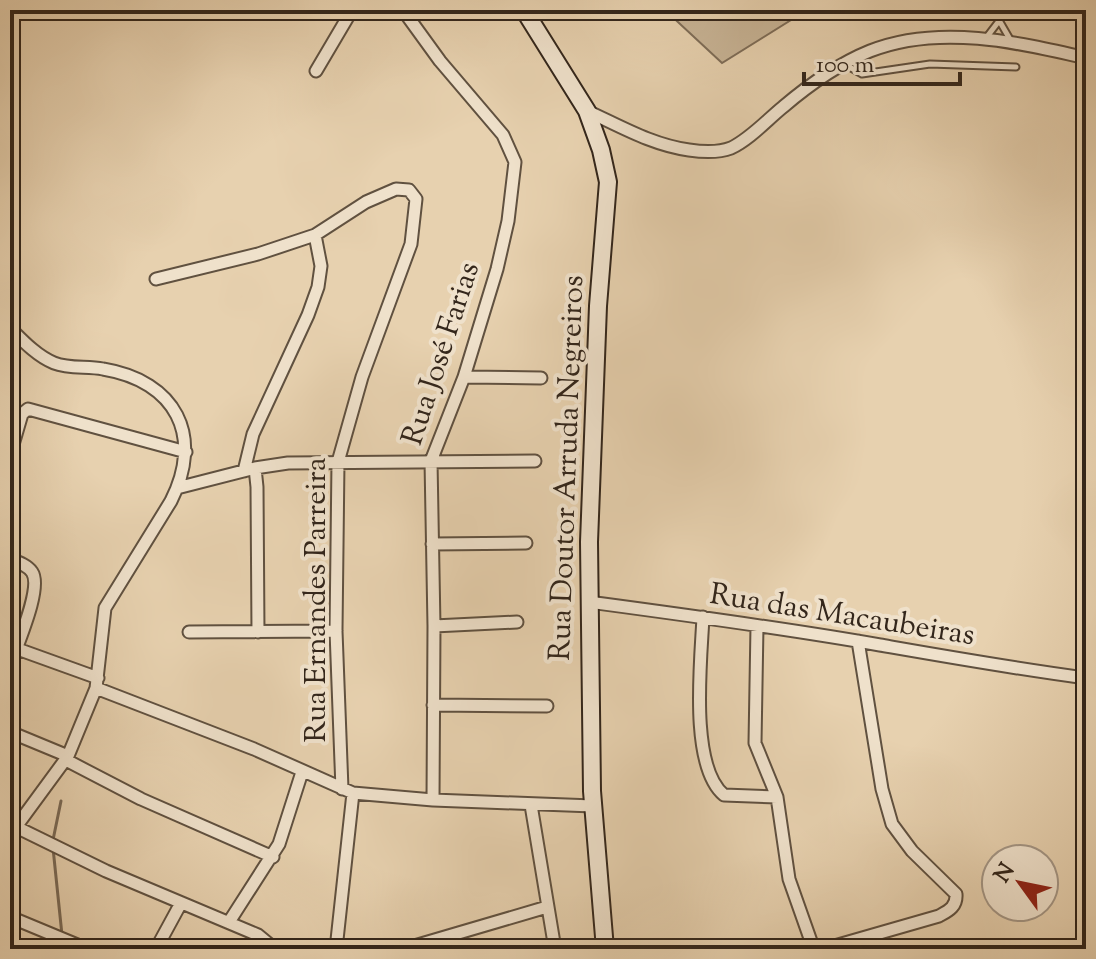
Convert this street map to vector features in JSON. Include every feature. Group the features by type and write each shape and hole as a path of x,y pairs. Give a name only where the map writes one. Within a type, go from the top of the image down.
{"street":[{"path":"316,71 352,10"},
{"name":"Rua José Farias","path":"403,10 446,69 503,135 515,162 515,179 500,257 464,377 431,461 433,800"},
{"name":"Rua Doutor Arruda Negreiros","path":"524,10 587,111 608,182 595,352 589,602 593,806 605,949"},
{"path":"587,111 668,146 717,151 747,138 818,79 843,64 872,50 898,43 939,38 985,39 1086,58"},
{"name":"Rua Ernandes Parreira","path":"315,235 366,202 396,189 406,188 413,194 416,204 411,244 362,377 338,462 336,631 347,791 336,949"},
{"path":"156,279 258,254 315,235 321,266 318,287 250,441 249,469 257,487 258,632"},
{"path":"10,328 25,344 52,362 127,375 152,390 170,404 179,418 185,433 186,452 177,488 105,608 97,683 67,758 12,829 258,935 275,949"},
{"path":"464,377 541,378"},
{"path":"10,455 22,414 28,409 186,452"},
{"path":"177,488 249,469 288,463 535,461"},
{"path":"432,544 526,543"},
{"path":"10,559 31,570 36,580 33,597 13,647 10,666"},
{"name":"Rua das Macaubeiras","path":"589,602 703,617 964,661 1086,678"},
{"path":"703,617 699,731 717,789 724,795 777,797"},
{"path":"434,626 517,622"},
{"path":"757,626 754,733 757,749 777,797 787,871 816,949"},
{"path":"189,632 336,631"},
{"path":"824,949 939,916 952,908 956,900 956,894 912,851 892,824 879,775 858,641"},
{"path":"13,647 347,791 433,800 593,806"},
{"path":"433,705 547,706"},
{"path":"10,732 67,758 141,799 273,857"},
{"path":"229,922 273,857 302,772"},
{"path":"531,805 555,949"},
{"path":"156,949 181,903"},
{"path":"404,949 547,907"},
{"path":"10,917 87,949"}],"lane":[{"path":"998,10 999,21 1011,42"},
{"path":"985,39 999,21"},
{"path":"843,64 862,74 930,64 1016,67"}],"shaded area":[{"path":"665,10 807,10 722,63"}],"waterway":[{"path":"53,840 61,801"},
{"path":"53,848 62,935"}]}
